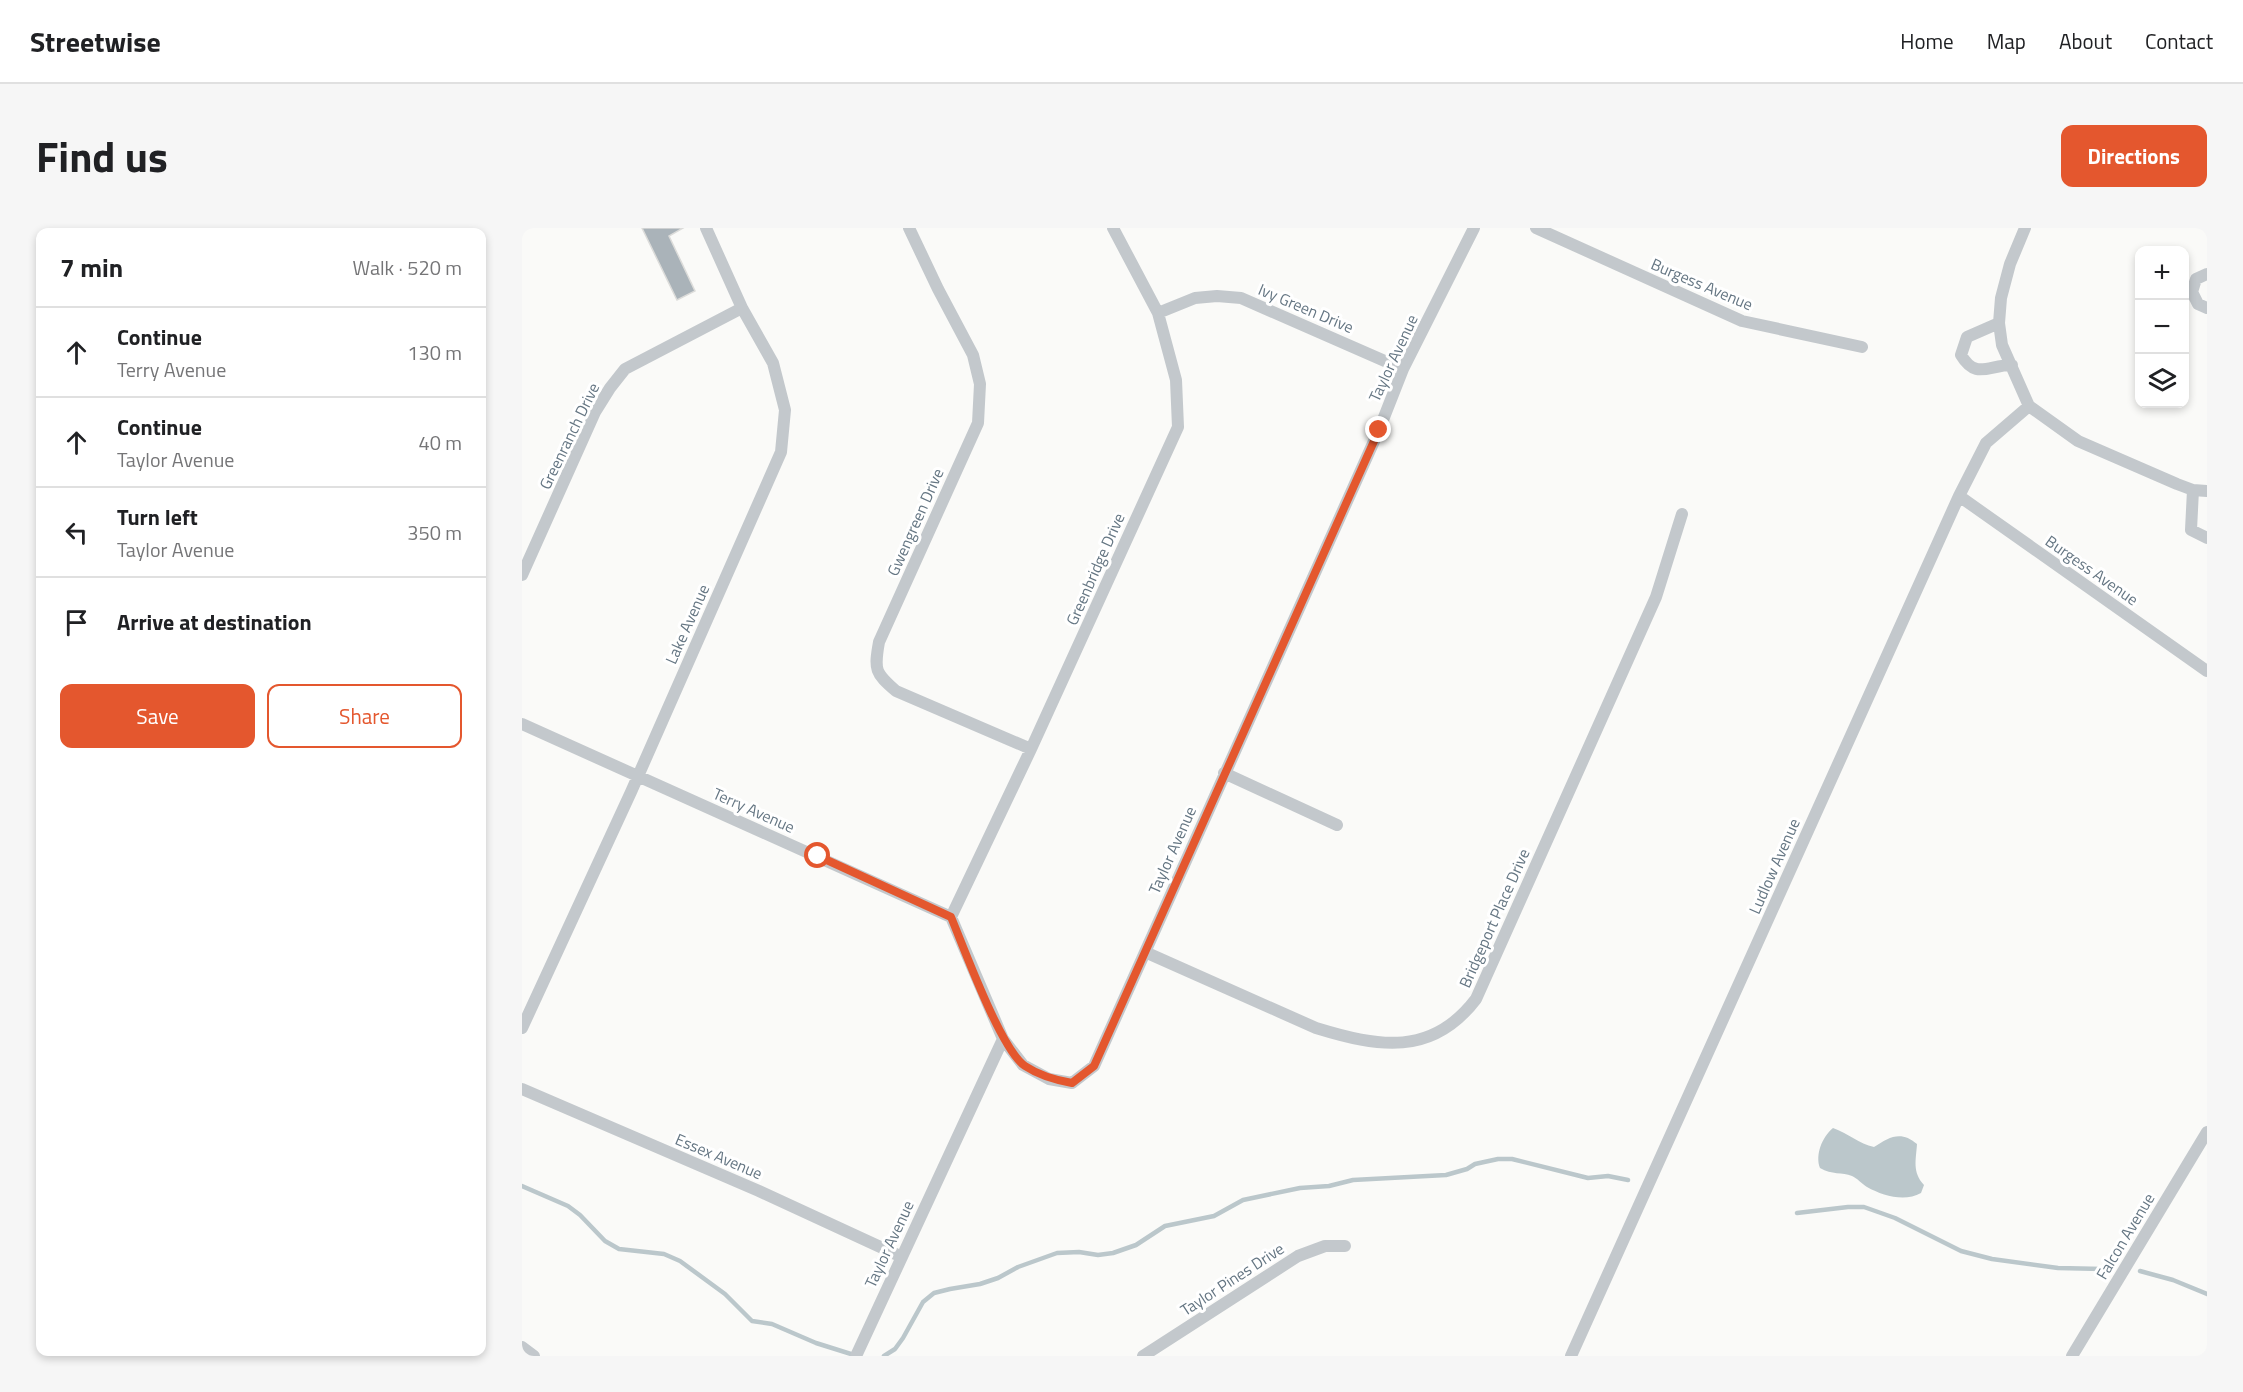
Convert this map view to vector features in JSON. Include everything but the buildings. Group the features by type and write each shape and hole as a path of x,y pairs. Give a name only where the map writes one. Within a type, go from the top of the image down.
{"street":[{"name":"Lake Avenue","path":"522,1028 638,777 781,452 785,410 773,363 742,308 706,228"},
{"name":"Gwengreen Drive","path":"909,228 973,355 980,384 978,423 879,642 876,660 878,669 880,677 896,691 1031,749"},
{"name":"Greenbridge Drive","path":"951,917 1031,749 1178,427 1176,380 1158,313 1113,228"},
{"name":"Taylor Avenue","path":"857,1352 1003,1039 1023,1065 1049,1079 1072,1083 1094,1066 1379,430 1403,369 1474,228"},
{"name":"Burgess Avenue","path":"1536,228 1742,321 1862,347"},
{"path":"2025,228 2010,264 2001,298 2000,323 2002,345 2029,406 2078,441 2193,490 2207,491"},
{"path":"2207,274 2196,279 2192,292 2198,304 2207,308"},
{"name":"Ivy Green Drive","path":"1158,313 1195,298 1217,296 1241,298 1403,369"},
{"name":"Greenranch Drive","path":"522,575 595,412 625,369 742,308"},
{"path":"2000,323 1967,337 1961,354 1968,366 1980,371 2000,365 2012,365"},
{"name":"Ludlow Avenue","path":"1571,1356 1959,496 1986,442 2029,406"},
{"path":"2193,490 2191,530 2207,538"},
{"name":"Burgess Avenue","path":"1959,496 2207,671"},
{"name":"Bridgeport Place Drive","path":"1145,952 1316,1028 1352,1038 1403,1042 1422,1040 1454,1024 1476,999 1652,608 1682,514"},
{"name":"Terry Avenue","path":"522,724 951,917"},
{"path":"1224,773 1338,825"},
{"path":"951,917 1003,1039"},
{"name":"Essex Avenue","path":"522,1089 759,1191 902,1257"},
{"name":"Falcon Avenue","path":"2072,1356 2207,1132"},
{"name":"Taylor Pines Drive","path":"1143,1356 1298,1256 1325,1246 1345,1246"},
{"path":"522,1347 534,1356"}],"shaded area":[{"path":"1833,1128 1874,1147 1895,1136 1906,1137 1917,1144 1916,1171 1924,1185 1921,1193 1908,1197 1887,1195 1867,1187 1852,1176 1820,1168 1818,1158 1820,1146"}],"waterway":[{"path":"884,1356 895,1349 923,1302 934,1293 980,1284 1057,1253 1079,1252 1098,1255 1113,1253 1136,1245 1165,1226 1214,1216 1243,1200 1353,1180 1446,1175 1467,1169 1475,1164 1498,1159 1512,1159 1588,1178 1608,1176 1628,1180"},
{"path":"522,1186 568,1206 605,1241 619,1249 664,1254 680,1261 725,1294 752,1321 772,1324 816,1343 854,1355"},
{"path":"1797,1213 1864,1207 1895,1218 1961,1251 1992,1259 2058,1268 2103,1269"},
{"path":"2140,1271 2173,1280 2207,1294"}],"route":[{"path":"818,856 951,917 1003,1039 1023,1065 1049,1079 1072,1083 1094,1066 1379,430"}]}
